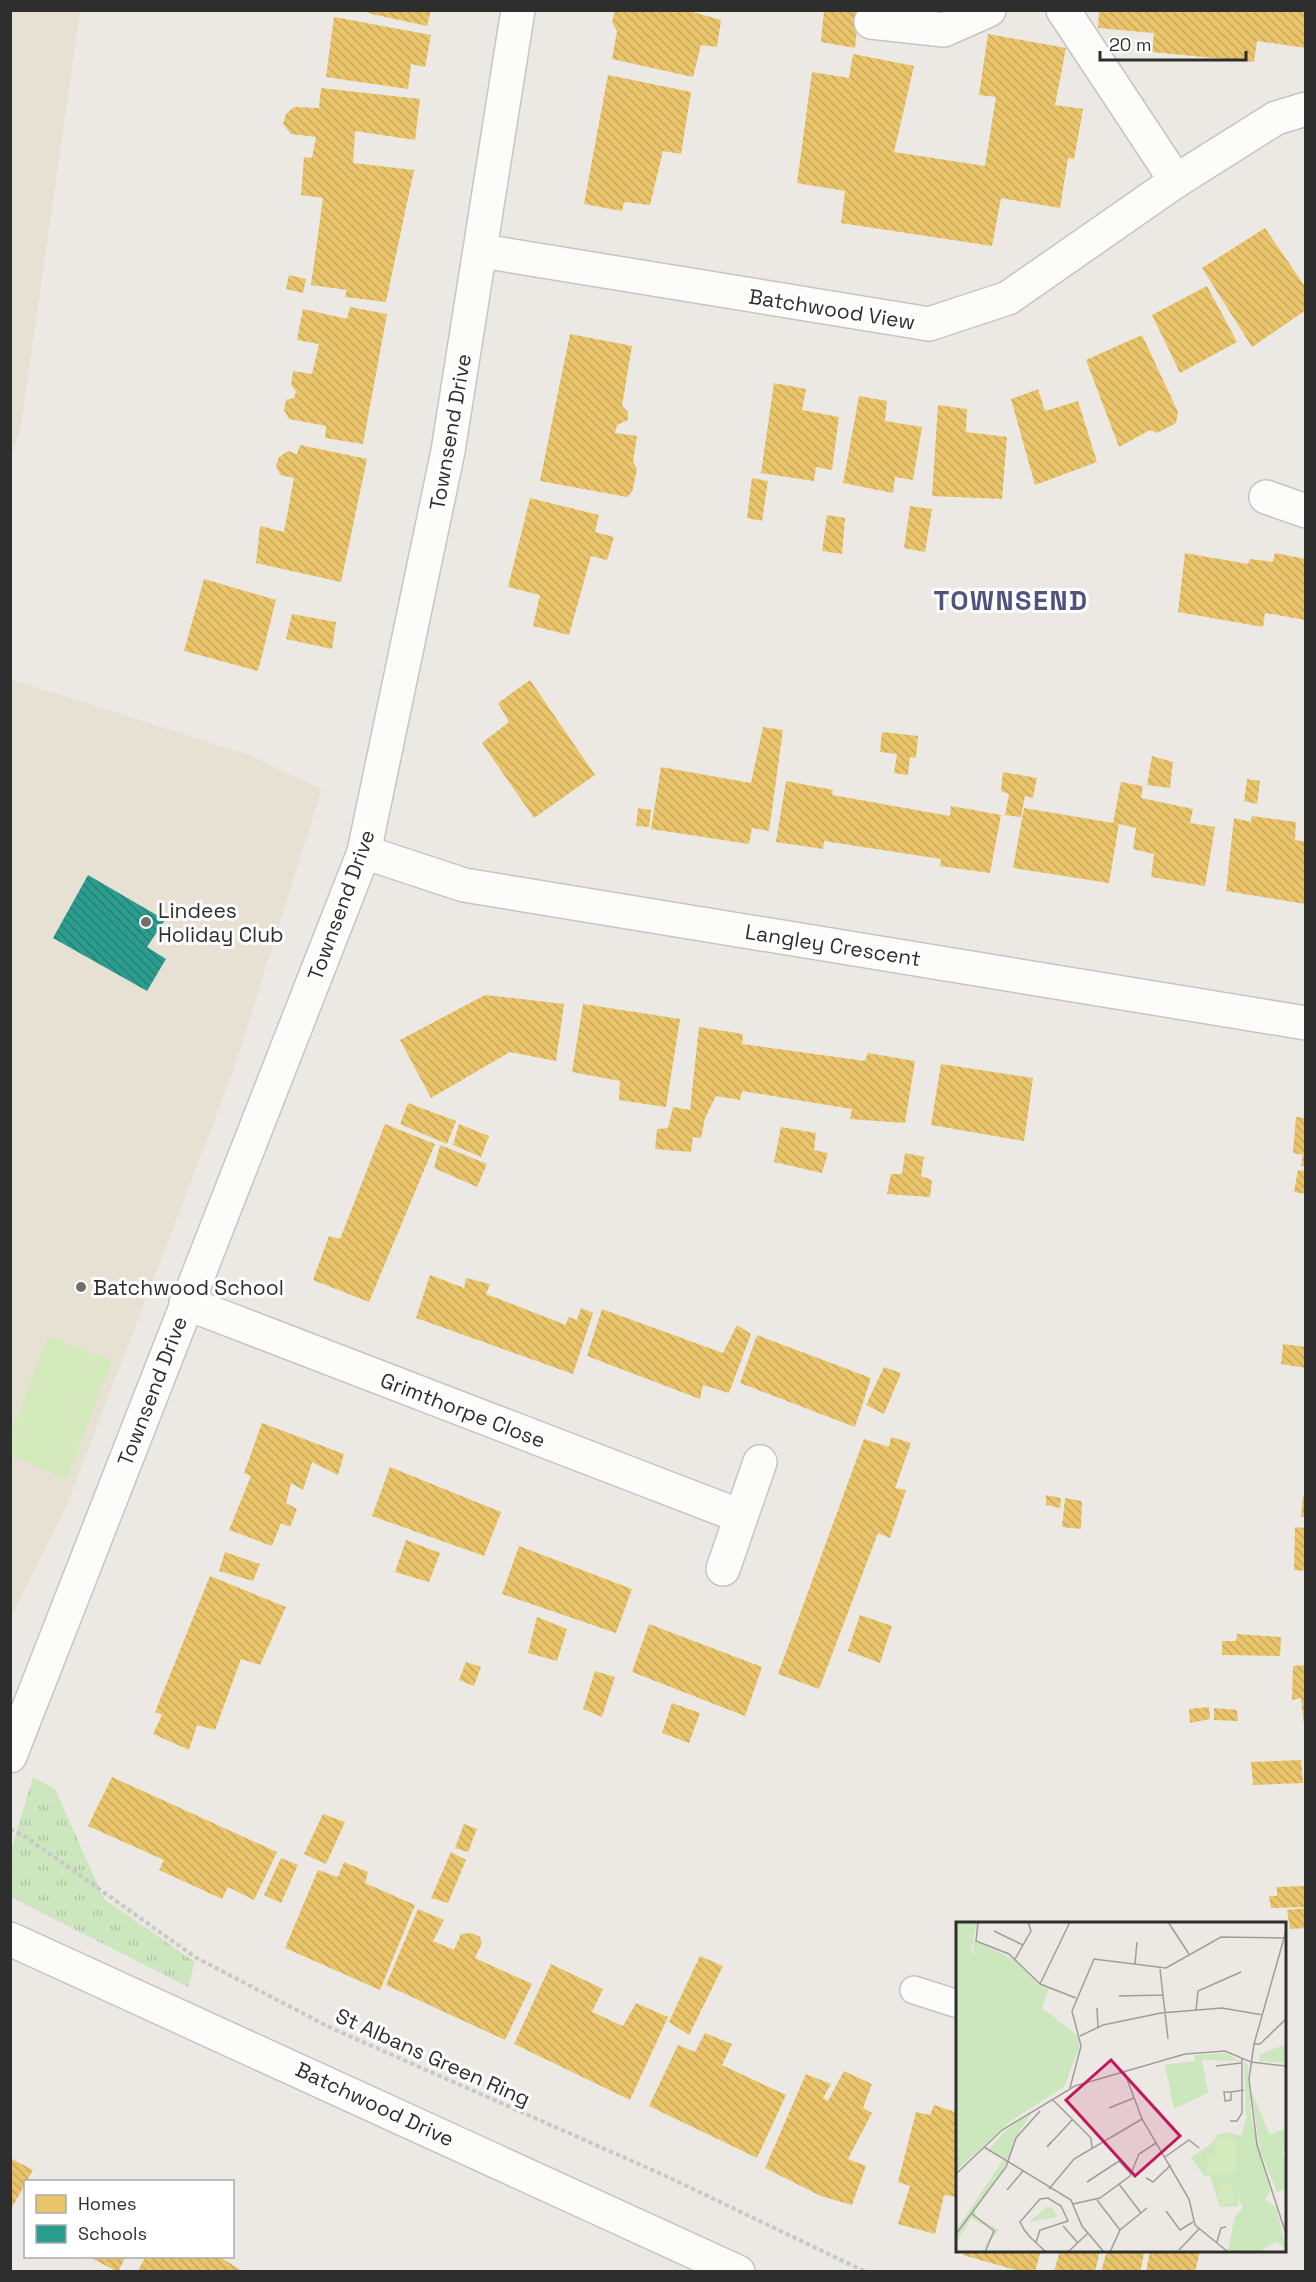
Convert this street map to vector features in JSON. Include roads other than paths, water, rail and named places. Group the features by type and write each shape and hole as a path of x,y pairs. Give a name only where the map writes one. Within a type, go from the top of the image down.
{"street":[{"name":"Townsend Drive","path":"10,1756 79,1585 186,1303 364,852 448,451 482,251 518,10"},
{"path":"872,22 944,30 989,10"},
{"path":"1063,10 1176,181"},
{"name":"Batchwood View","path":"482,251 929,324 1008,298 1176,181 1276,118 1305,109"},
{"path":"1266,497 1305,511"},
{"name":"Langley Crescent","path":"364,852 464,885 1305,1023"},
{"name":"Grimthorpe Close","path":"186,1303 740,1516"},
{"path":"723,1569 760,1462"},
{"name":"Batchwood Drive","path":"10,1939 738,2271"}],"lane":[{"path":"914,1990 956,2004"}],"place":[{"name":"Lindees Holiday Club","path":"146,922"},
{"name":"Batchwood School","path":"81,1287"}],"district":[{"name":"TOWNSEND","path":"1011,600"}]}
